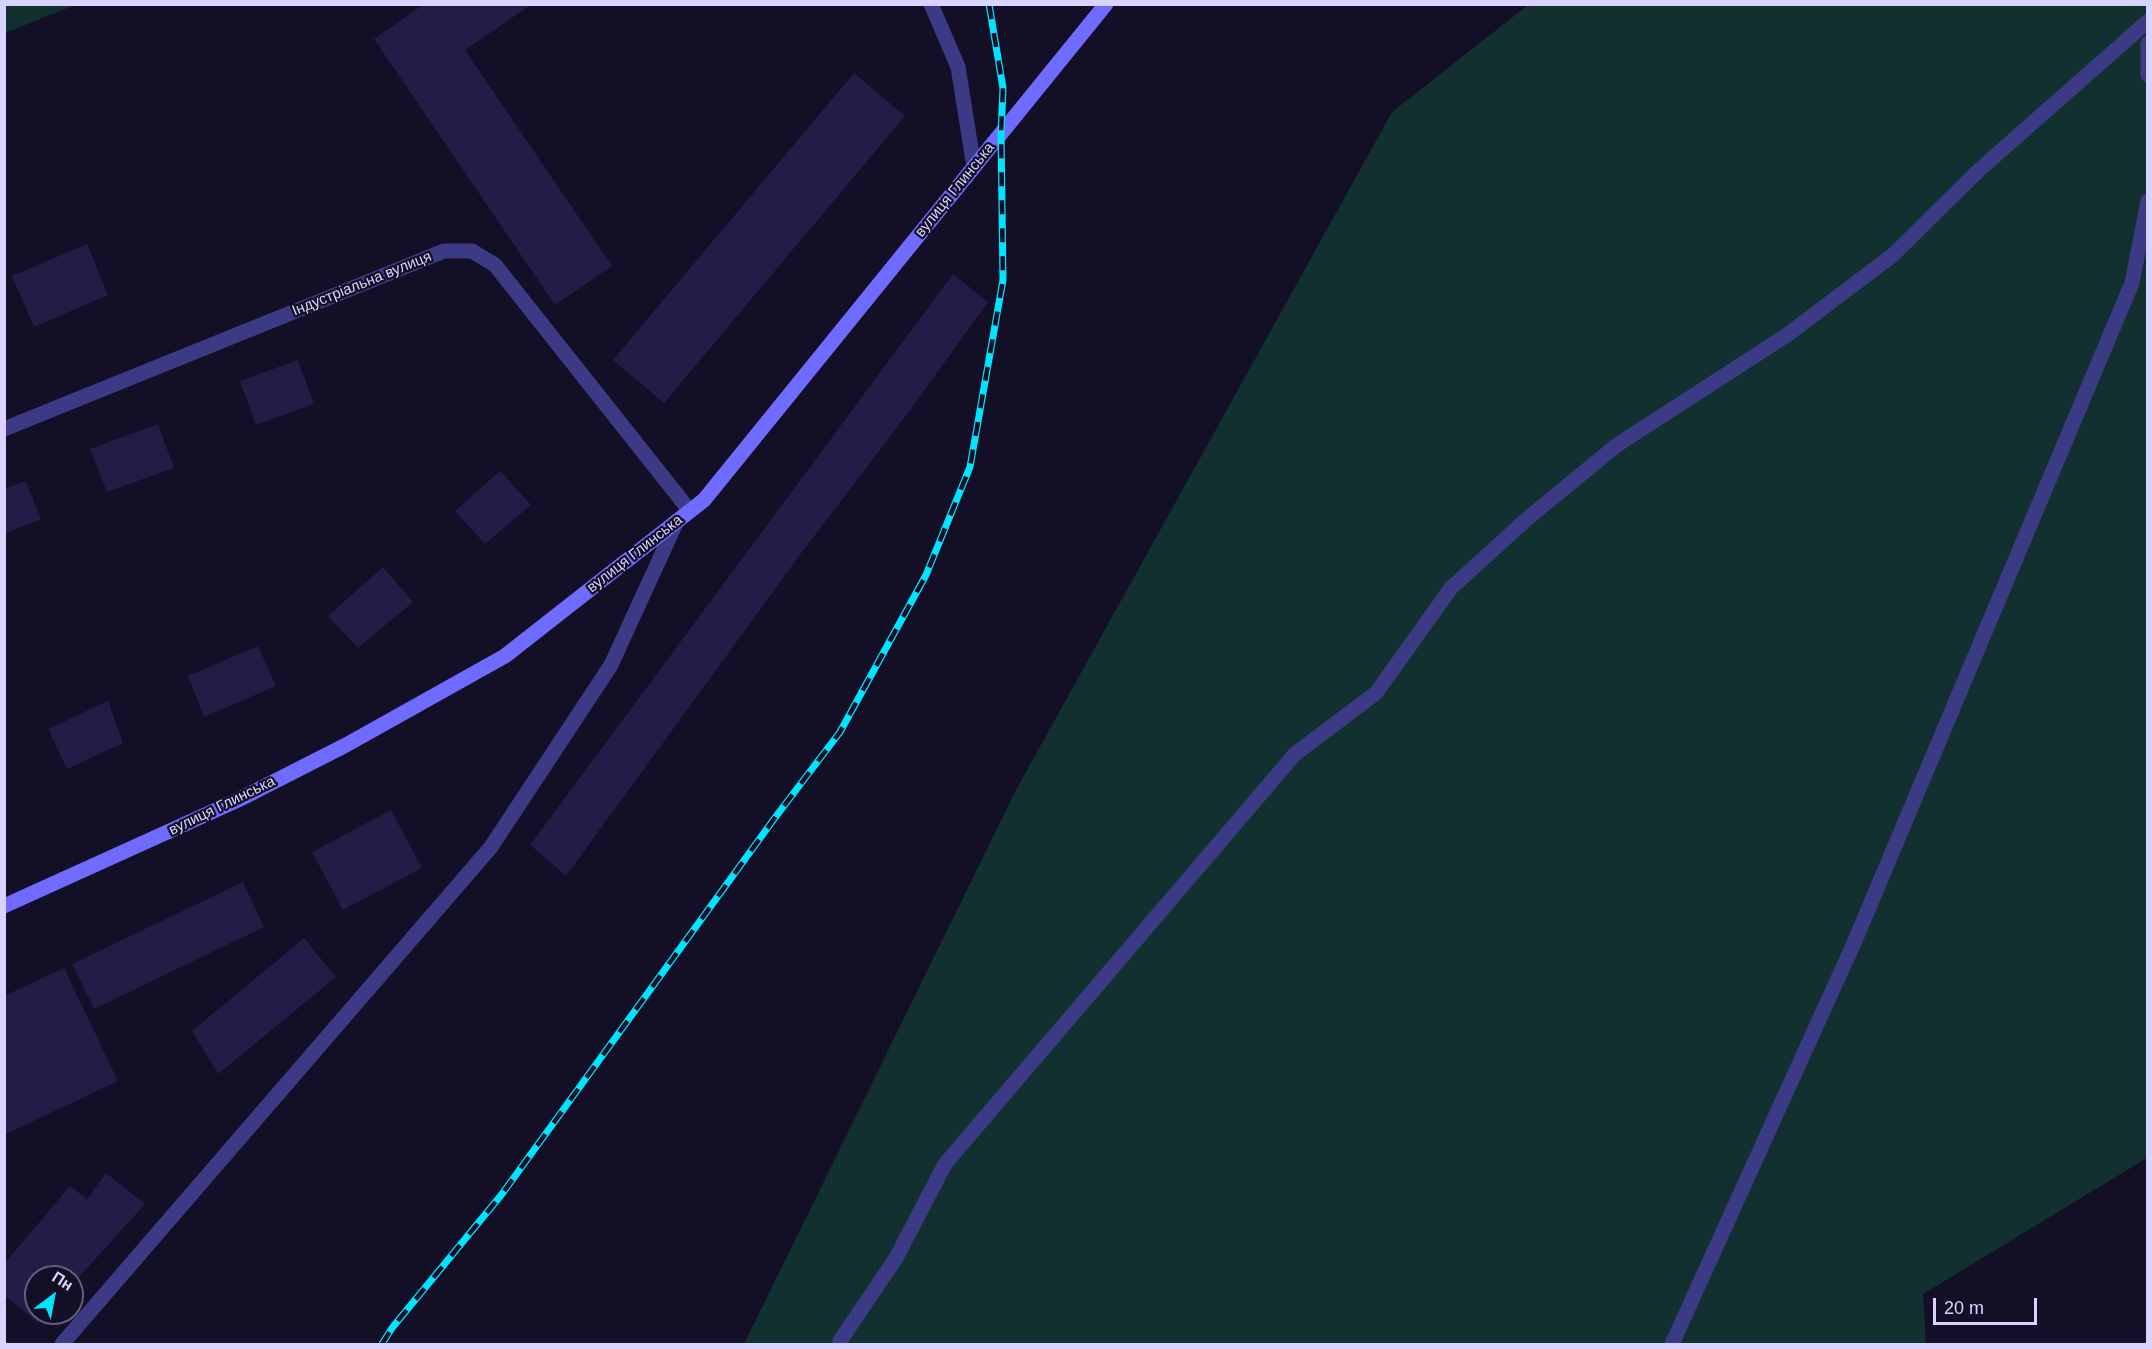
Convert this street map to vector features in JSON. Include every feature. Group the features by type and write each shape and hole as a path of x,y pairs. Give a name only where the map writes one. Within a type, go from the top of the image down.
{"main road":[{"name":"вулиця Глинська","path":"4,906 238,800 346,745 505,656 704,500 1106,4"}],"street":[{"path":"931,4 958,67 974,167"},
{"path":"840,1344 896,1258 945,1164 1295,754 1376,693 1451,588 1528,518 1617,445 1787,334 1893,255 1978,171 2148,21"},
{"path":"2148,43 2148,75"},
{"path":"1672,1344 1854,943 2132,283 2148,201"},
{"name":"Індустріальна вулиця","path":"4,429 444,251 472,251 495,264 690,511"},
{"path":"62,1344 490,848 611,665 677,521"}],"green space":[{"path":"5,4 75,5 5,33"},
{"path":"1528,5 2147,5 2147,1158 1923,1294 1926,1344 744,1344 1016,790 1392,112"}],"building":[{"path":"424,4 532,4 465,50 612,266 555,305 374,39"},
{"path":"854,73 905,116 664,403 613,360"},
{"path":"87,244 108,295 34,327 12,276"},
{"path":"953,274 988,302 566,876 530,845"},
{"path":"298,360 314,404 256,425 240,381"},
{"path":"158,424 174,468 107,492 90,449"},
{"path":"500,471 531,505 485,544 455,511"},
{"path":"26,481 41,519 4,534 4,489"},
{"path":"383,567 413,602 358,648 328,616"},
{"path":"258,646 276,686 204,717 188,676"},
{"path":"108,701 123,743 67,769 48,729"},
{"path":"391,810 422,868 343,910 312,852"},
{"path":"243,882 264,927 94,1009 72,964"},
{"path":"304,938 336,977 218,1074 192,1031"},
{"path":"64,968 118,1081 4,1135 4,996"},
{"path":"106,1173 145,1204 84,1272 84,1265 24,1265 24,1311 4,1295 4,1264 70,1186 87,1199"}],"railway":[{"path":"382,1344 392,1328 502,1194 774,819 840,732 926,575 970,467 1003,280 1001,133 1003,88 989,4"}]}
